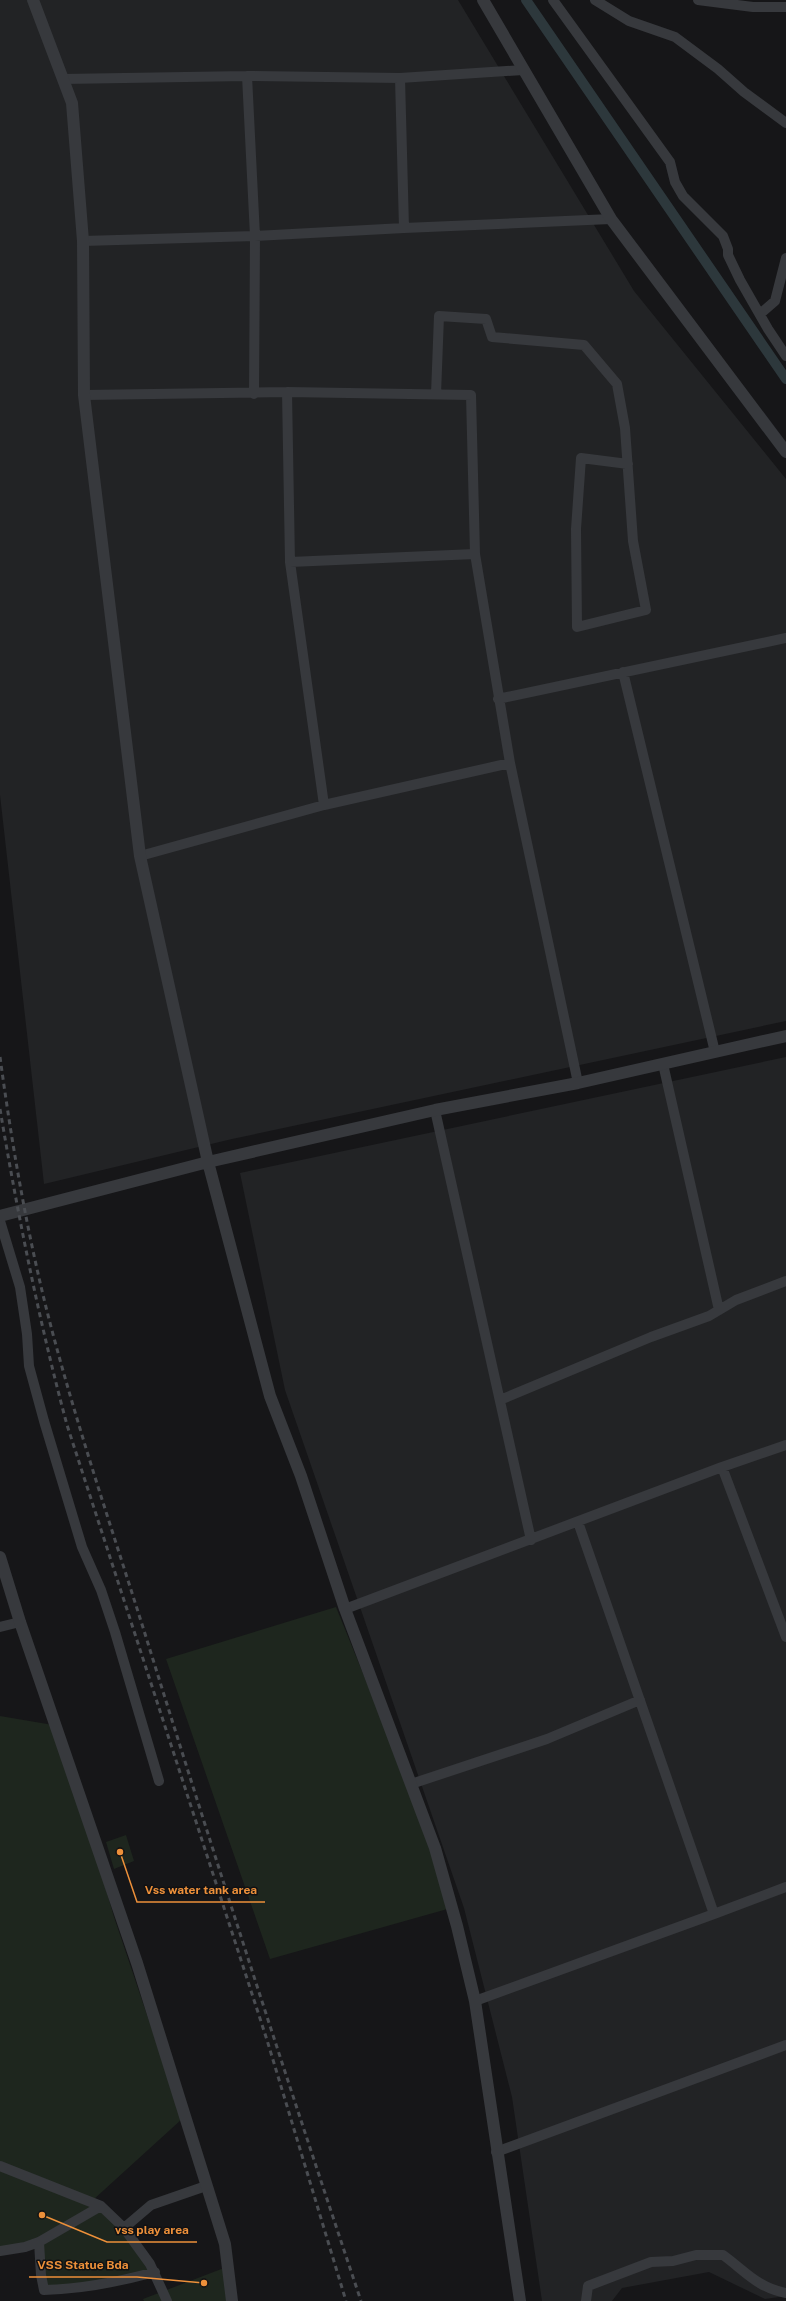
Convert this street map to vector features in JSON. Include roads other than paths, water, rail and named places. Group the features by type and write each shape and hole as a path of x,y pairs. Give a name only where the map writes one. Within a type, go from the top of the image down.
{"street":[{"path":"33,0 72,103 83,241 84,395 140,856 208,1162 270,1396 301,1476 345,1609 435,1848 475,2001 496,2152 520,2301"},
{"path":"483,0 611,219 786,452"},
{"path":"553,0 670,162 675,182 683,196 723,236 728,249 728,255 760,314 786,356"},
{"path":"595,0 629,21 674,37 718,69 744,92 786,123"},
{"path":"698,0 753,7 786,7"},
{"path":"63,79 247,76 400,78 523,70"},
{"path":"247,76 255,236 254,394"},
{"path":"400,78 404,228"},
{"path":"83,241 255,236 611,219"},
{"path":"760,314 774,301 786,258"},
{"path":"436,394 439,316 486,319 492,337 584,345 617,384 625,428 628,464 633,541 646,610 577,626 576,529 581,458 628,464"},
{"path":"84,395 254,394 287,392 471,395 475,554 498,699 510,763 578,1083"},
{"path":"287,392 290,562 324,805"},
{"path":"290,562 475,554"},
{"path":"498,699 786,638"},
{"path":"624,672 715,1052"},
{"path":"140,856 324,805 510,763"},
{"path":"0,1216 208,1162 435,1110 578,1083 786,1036"},
{"path":"663,1064 719,1310"},
{"path":"435,1110 532,1540"},
{"path":"0,1221 20,1288 27,1334 29,1366 44,1421 82,1547 101,1590 115,1632 160,1781"},
{"path":"500,1400 651,1337 709,1316 736,1300 786,1281"},
{"path":"345,1609 532,1540 722,1467 786,1445"},
{"path":"722,1467 786,1637"},
{"path":"578,1522 714,1914"},
{"path":"0,1557 20,1622 137,1963 225,2244 232,2301"},
{"path":"0,1627 20,1622"},
{"path":"411,1784 547,1739 640,1700"},
{"path":"475,2001 786,1887"},
{"path":"496,2152 786,2045"},
{"path":"0,2166 101,2206 124,2228 155,2272 167,2301"},
{"path":"124,2228 151,2205 206,2186"},
{"path":"0,2252 25,2247 39,2242 101,2206"},
{"path":"39,2242 41,2275 44,2290 70,2289 108,2284 155,2272"},
{"path":"586,2301 588,2286 599,2281 650,2262 673,2260 696,2255 723,2255 750,2278 762,2285 786,2293"}],"waterway":[{"path":"526,0 786,379"}],"railway":[{"path":"0,1057 27,1222 41,1287 71,1399 225,1886 361,2301"},
{"path":"0,1109 30,1268 47,1347 67,1425 267,2040 346,2301"}],"place":[{"name":"Vss water tank area","path":"120,1852"},
{"name":"vss play area","path":"42,2215"},
{"name":"VSS Statue Bda","path":"204,2283"}]}
